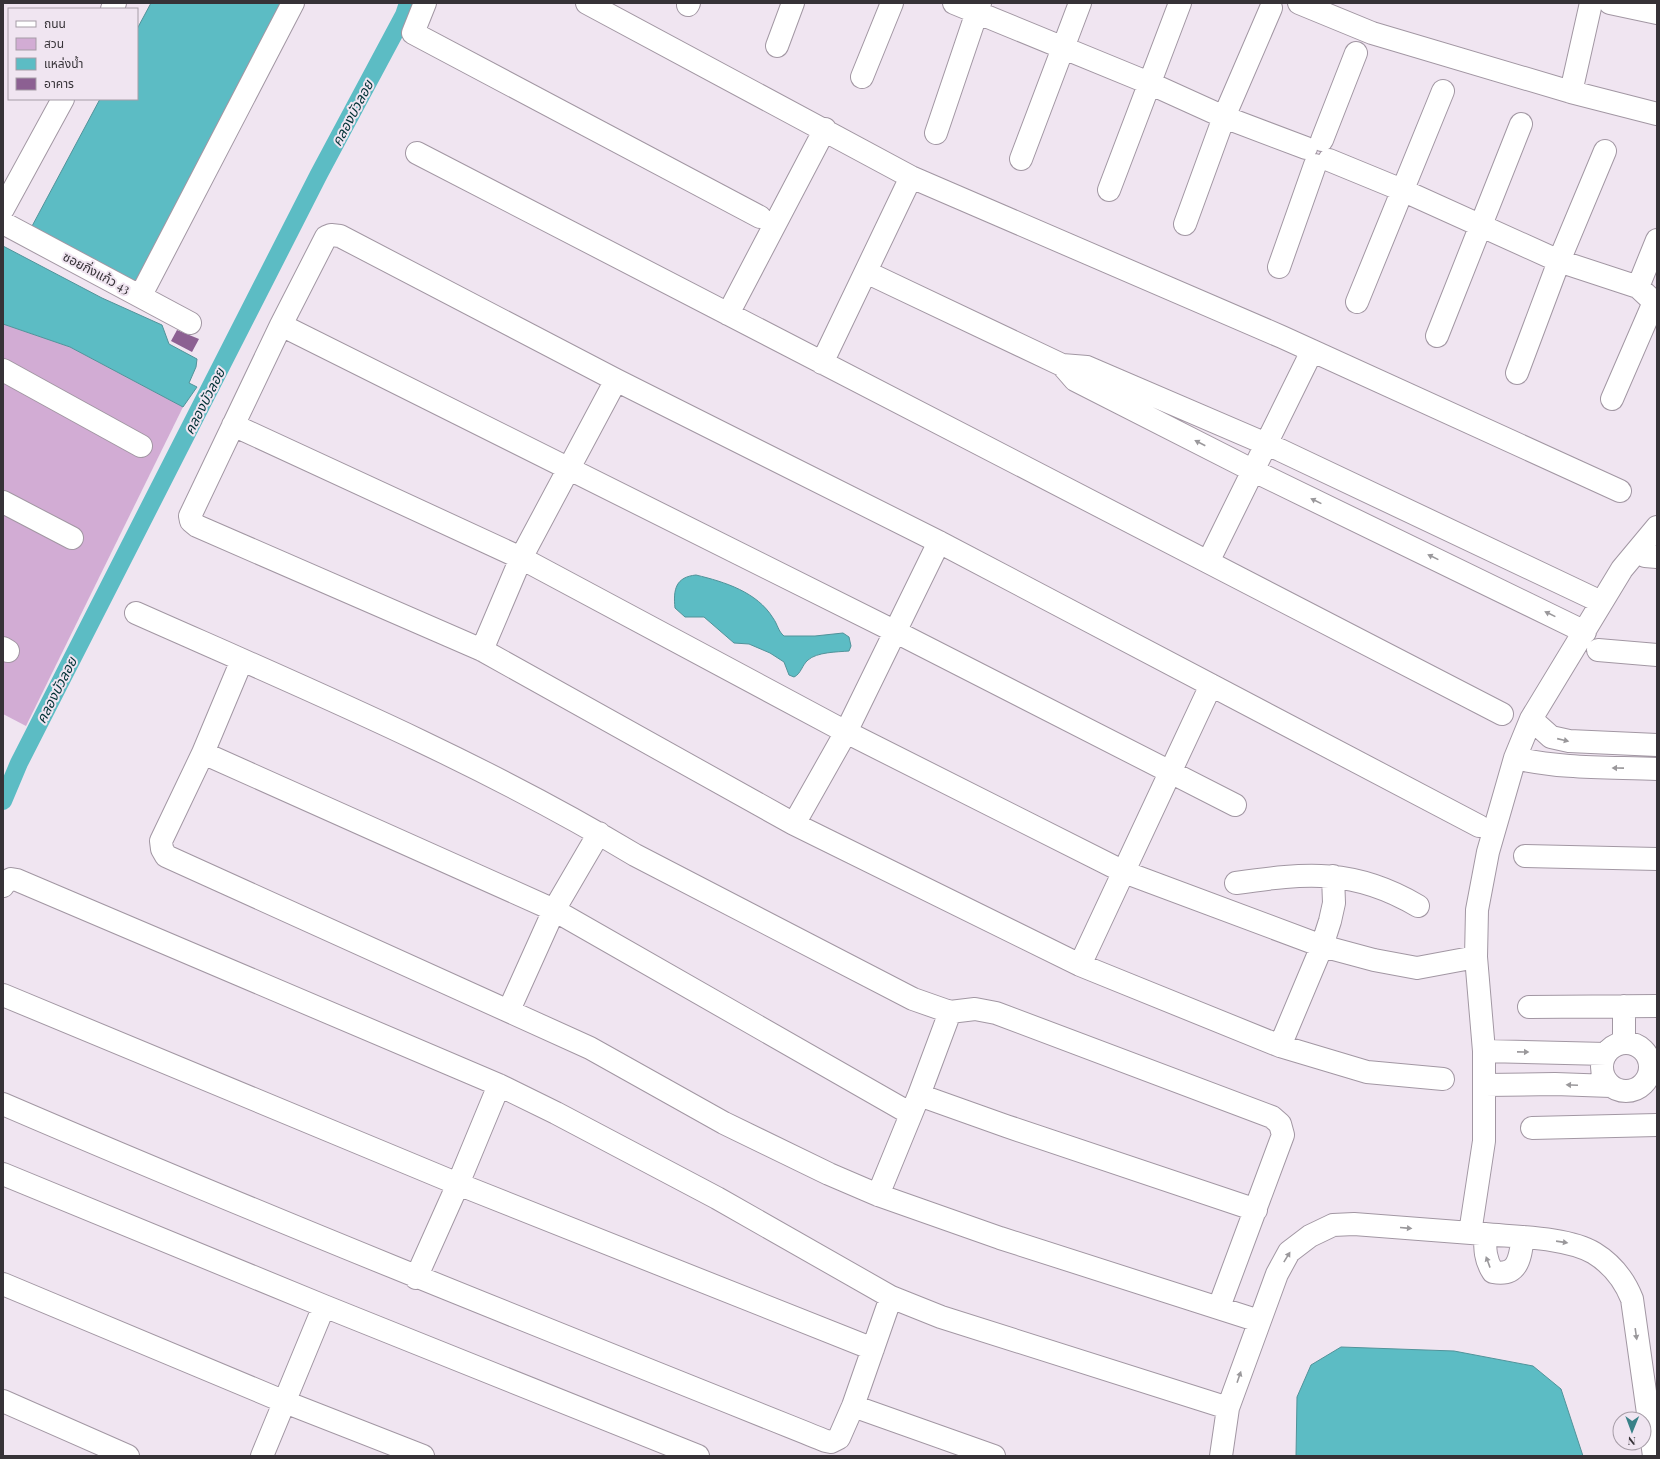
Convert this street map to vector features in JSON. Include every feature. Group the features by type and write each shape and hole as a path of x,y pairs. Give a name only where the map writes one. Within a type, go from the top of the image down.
{"street":[{"path":"141,295 293,3"},
{"path":"425,3 413,33 760,216"},
{"path":"587,3 825,129 912,177 1312,350 1620,491"},
{"path":"777,46 793,3"},
{"path":"862,77 892,3"},
{"path":"954,3 978,8 1063,47 1149,83 1224,118 1318,153 1558,261 1650,297"},
{"path":"1021,159 1080,3"},
{"path":"1109,190 1180,3"},
{"path":"1299,3 1372,33 1571,92 1657,114"},
{"path":"1571,92 1591,3"},
{"path":"1610,3 1657,13"},
{"path":"936,133 978,8"},
{"path":"1185,224 1224,118 1271,8"},
{"path":"1279,267 1318,153 1356,53"},
{"path":"1357,302 1443,91"},
{"path":"3,209 62,100"},
{"path":"1437,336 1521,124"},
{"path":"728,314 825,129"},
{"path":"1517,373 1558,261 1605,151"},
{"path":"418,153 1502,714"},
{"path":"822,363 912,177"},
{"name":"ซอยกิ่งแก้ว 43","path":"3,223 141,295 190,323"},
{"path":"1443,1079 1367,1072 1280,1046 1080,965 794,824 482,650 197,526 191,521 191,513 281,325 326,237 331,234 340,236 616,380 939,542 1479,826"},
{"path":"1612,399 1650,297 1657,240"},
{"path":"866,272 1062,365 1087,367 1265,444 1601,602"},
{"path":"281,325 896,632 1235,805"},
{"path":"1208,562 1312,350"},
{"path":"1062,365 1076,380 1252,470 1585,632"},
{"path":"3,370 141,446"},
{"path":"482,650 521,558 616,380"},
{"path":"233,424 521,558 846,732 1124,872 1322,946 1374,960 1417,968 1476,957"},
{"path":"3,502 72,538"},
{"path":"1523,1237 1519,1258 1515,1267 1509,1273 1501,1274 1493,1272 1488,1265 1478,1234 1484,1142 1485,1085 1484,1051 1476,957 1477,910 1488,852 1515,758 1531,719 1585,632 1622,568 1657,526"},
{"path":"794,824 846,732 939,542"},
{"path":"136,613 475,767 635,855 913,999 950,1012 975,1008 996,1013 1272,1117 1280,1124 1283,1135 1219,1307"},
{"path":"1598,650 1657,655"},
{"path":"242,660 203,753 162,841 162,849 166,856 509,1010 590,1048 724,1123 775,1149 878,1194 1000,1238 1219,1307 1258,1321"},
{"path":"1080,965 1211,685"},
{"path":"1531,719 1551,737 1569,741 1657,745"},
{"path":"203,753 554,910 915,1104 1006,1126 1256,1210"},
{"path":"1515,758 1541,764 1657,769"},
{"path":"509,1010 554,910 599,834"},
{"path":"1525,856 1657,859"},
{"path":"1236,883 1292,875 1333,876 1371,883 1396,893 1418,906"},
{"path":"1280,1046 1322,946 1334,903 1333,876"},
{"path":"3,886 5,882 11,879 17,880 499,1085 556,1113 718,1198 891,1297 941,1317 1228,1408"},
{"path":"3,995 458,1184 873,1349"},
{"path":"1624,1006 1615,1049 1602,1062 1602,1071 1605,1079 1620,1089 1625,1125"},
{"path":"1529,1007 1657,1006"},
{"path":"878,1194 915,1104 950,1012"},
{"path":"1484,1051 1615,1049 1633,1044 1641,1048 1648,1056 1650,1065 1649,1074 1645,1082 1638,1088 1620,1089 1555,1084 1485,1085"},
{"path":"416,1278 458,1184 499,1085"},
{"path":"3,1104 181,1181 416,1278 826,1442 835,1441 839,1438 891,1297"},
{"path":"1532,1128 1657,1125"},
{"path":"3,1174 324,1306 698,1456"},
{"path":"1221,1456 1228,1408 1258,1321 1277,1274 1289,1252 1310,1236 1333,1225 1354,1224 1523,1237 1570,1244 1594,1253 1612,1268 1625,1282 1632,1299 1654,1456"},
{"path":"3,1284 285,1402 423,1456"},
{"path":"262,1456 324,1306"},
{"path":"3,1401 128,1456"},
{"path":"852,1406 994,1456"}],"green space":[{"path":"3,324 70,347 183,407 26,726 3,714"}],"water":[{"path":"151,3 288,3 140,286 31,228 99,100 138,100 138,27"},
{"path":"3,246 102,298 162,325 169,344 197,359 196,367 189,383 197,387 183,407 70,347 3,324"},
{"path":"696,575 739,589 758,601 775,621 780,632 784,636 815,636 843,633 849,637 851,646 849,651 827,653 812,657 806,662 796,676 794,677 789,675 784,662 770,653 749,644 734,643 704,617 685,617 675,608 675,590 677,585 684,578"},
{"path":"1341,1347 1454,1351 1533,1366 1561,1389 1583,1456 1296,1456 1297,1397 1311,1365"}],"building":[{"path":"177,330 199,339 192,352 171,341"}],"waterway":[{"name":"คลองบัวลอย","path":"3,801 19,763 319,174 404,15 408,3"}]}
